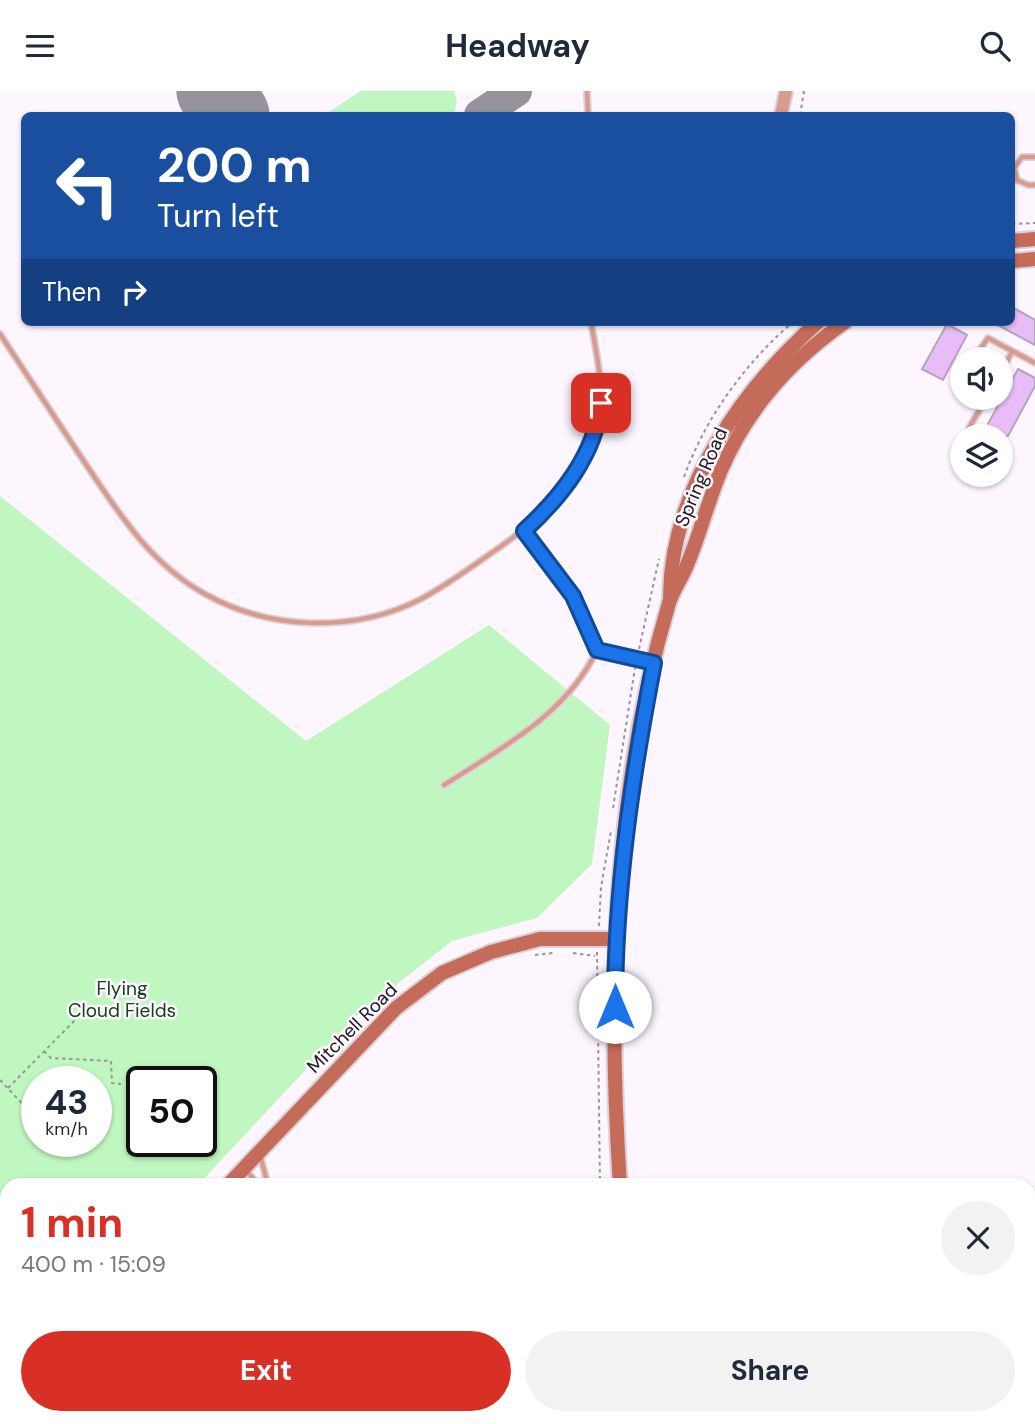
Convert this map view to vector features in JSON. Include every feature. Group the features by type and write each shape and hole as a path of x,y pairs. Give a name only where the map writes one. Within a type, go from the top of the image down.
{"main road":[{"path":"1015,241 1035,239"},
{"path":"1015,261 1035,259"},
{"name":"Spring Road","path":"670,600 670,565 687,511 707,462 731,418 758,381 814,326"},
{"name":"Spring Road","path":"620,1178 615,939 634,768 654,663 670,600 687,565 721,469 743,426 769,390 802,355 840,326"},
{"name":"Mitchell Road","path":"234,1178 396,1008 442,973 491,951 540,939 615,939"}],"street":[{"path":"782,112 786,91"}],"lane":[{"path":"587,91 588,112"},
{"path":"1015,170 1017,161 1022,157 1035,157"},
{"path":"1015,175 1023,184 1035,185"},
{"path":"0,334 139,541 172,572 223,603 250,613 302,623 365,618 419,600 524,531 561,492 585,456 596,431 601,386 592,326"},
{"path":"982,347 988,338 1003,347"},
{"path":"1013,352 1035,363"},
{"path":"444,785 547,716 591,664 597,650 573,596 524,531"},
{"path":"597,650 654,663"},
{"path":"259,1151 266,1178"},
{"path":"243,1168 252,1178"}],"path":[{"path":"800,112 804,91"},
{"path":"1015,224 1035,223"},
{"path":"567,952 596,957"},
{"path":"533,955 555,953"},
{"path":"8,1088 80,1015"},
{"path":"44,1051 51,1058 111,1061 112,1083 121,1084"},
{"path":"0,1080 21,1102"}],"green space":[{"path":"361,91 454,91 457,101 455,112 329,112"},
{"name":"Flying Cloud Fields","path":"0,496 306,741 489,625 610,725 592,864 537,918 452,941 354,1018 205,1178 0,1178"}],"building":[{"path":"1015,309 1035,320 1035,345 999,326 1015,326"},
{"path":"946,326 951,326 967,335 961,347 950,347 950,367 943,380 922,369"},
{"path":"1018,369 1035,378 1035,386 1013,427 1013,424 988,424 996,410 1013,410 1013,378"}],"taxiway":[{"path":"484,112 516,91"}],"runway":[{"path":"215,91 229,112"}],"route":[{"path":"601,403 596,431 585,456 551,505 524,531 573,596 597,650 654,663 631,793 615,939 615,1007"}]}
